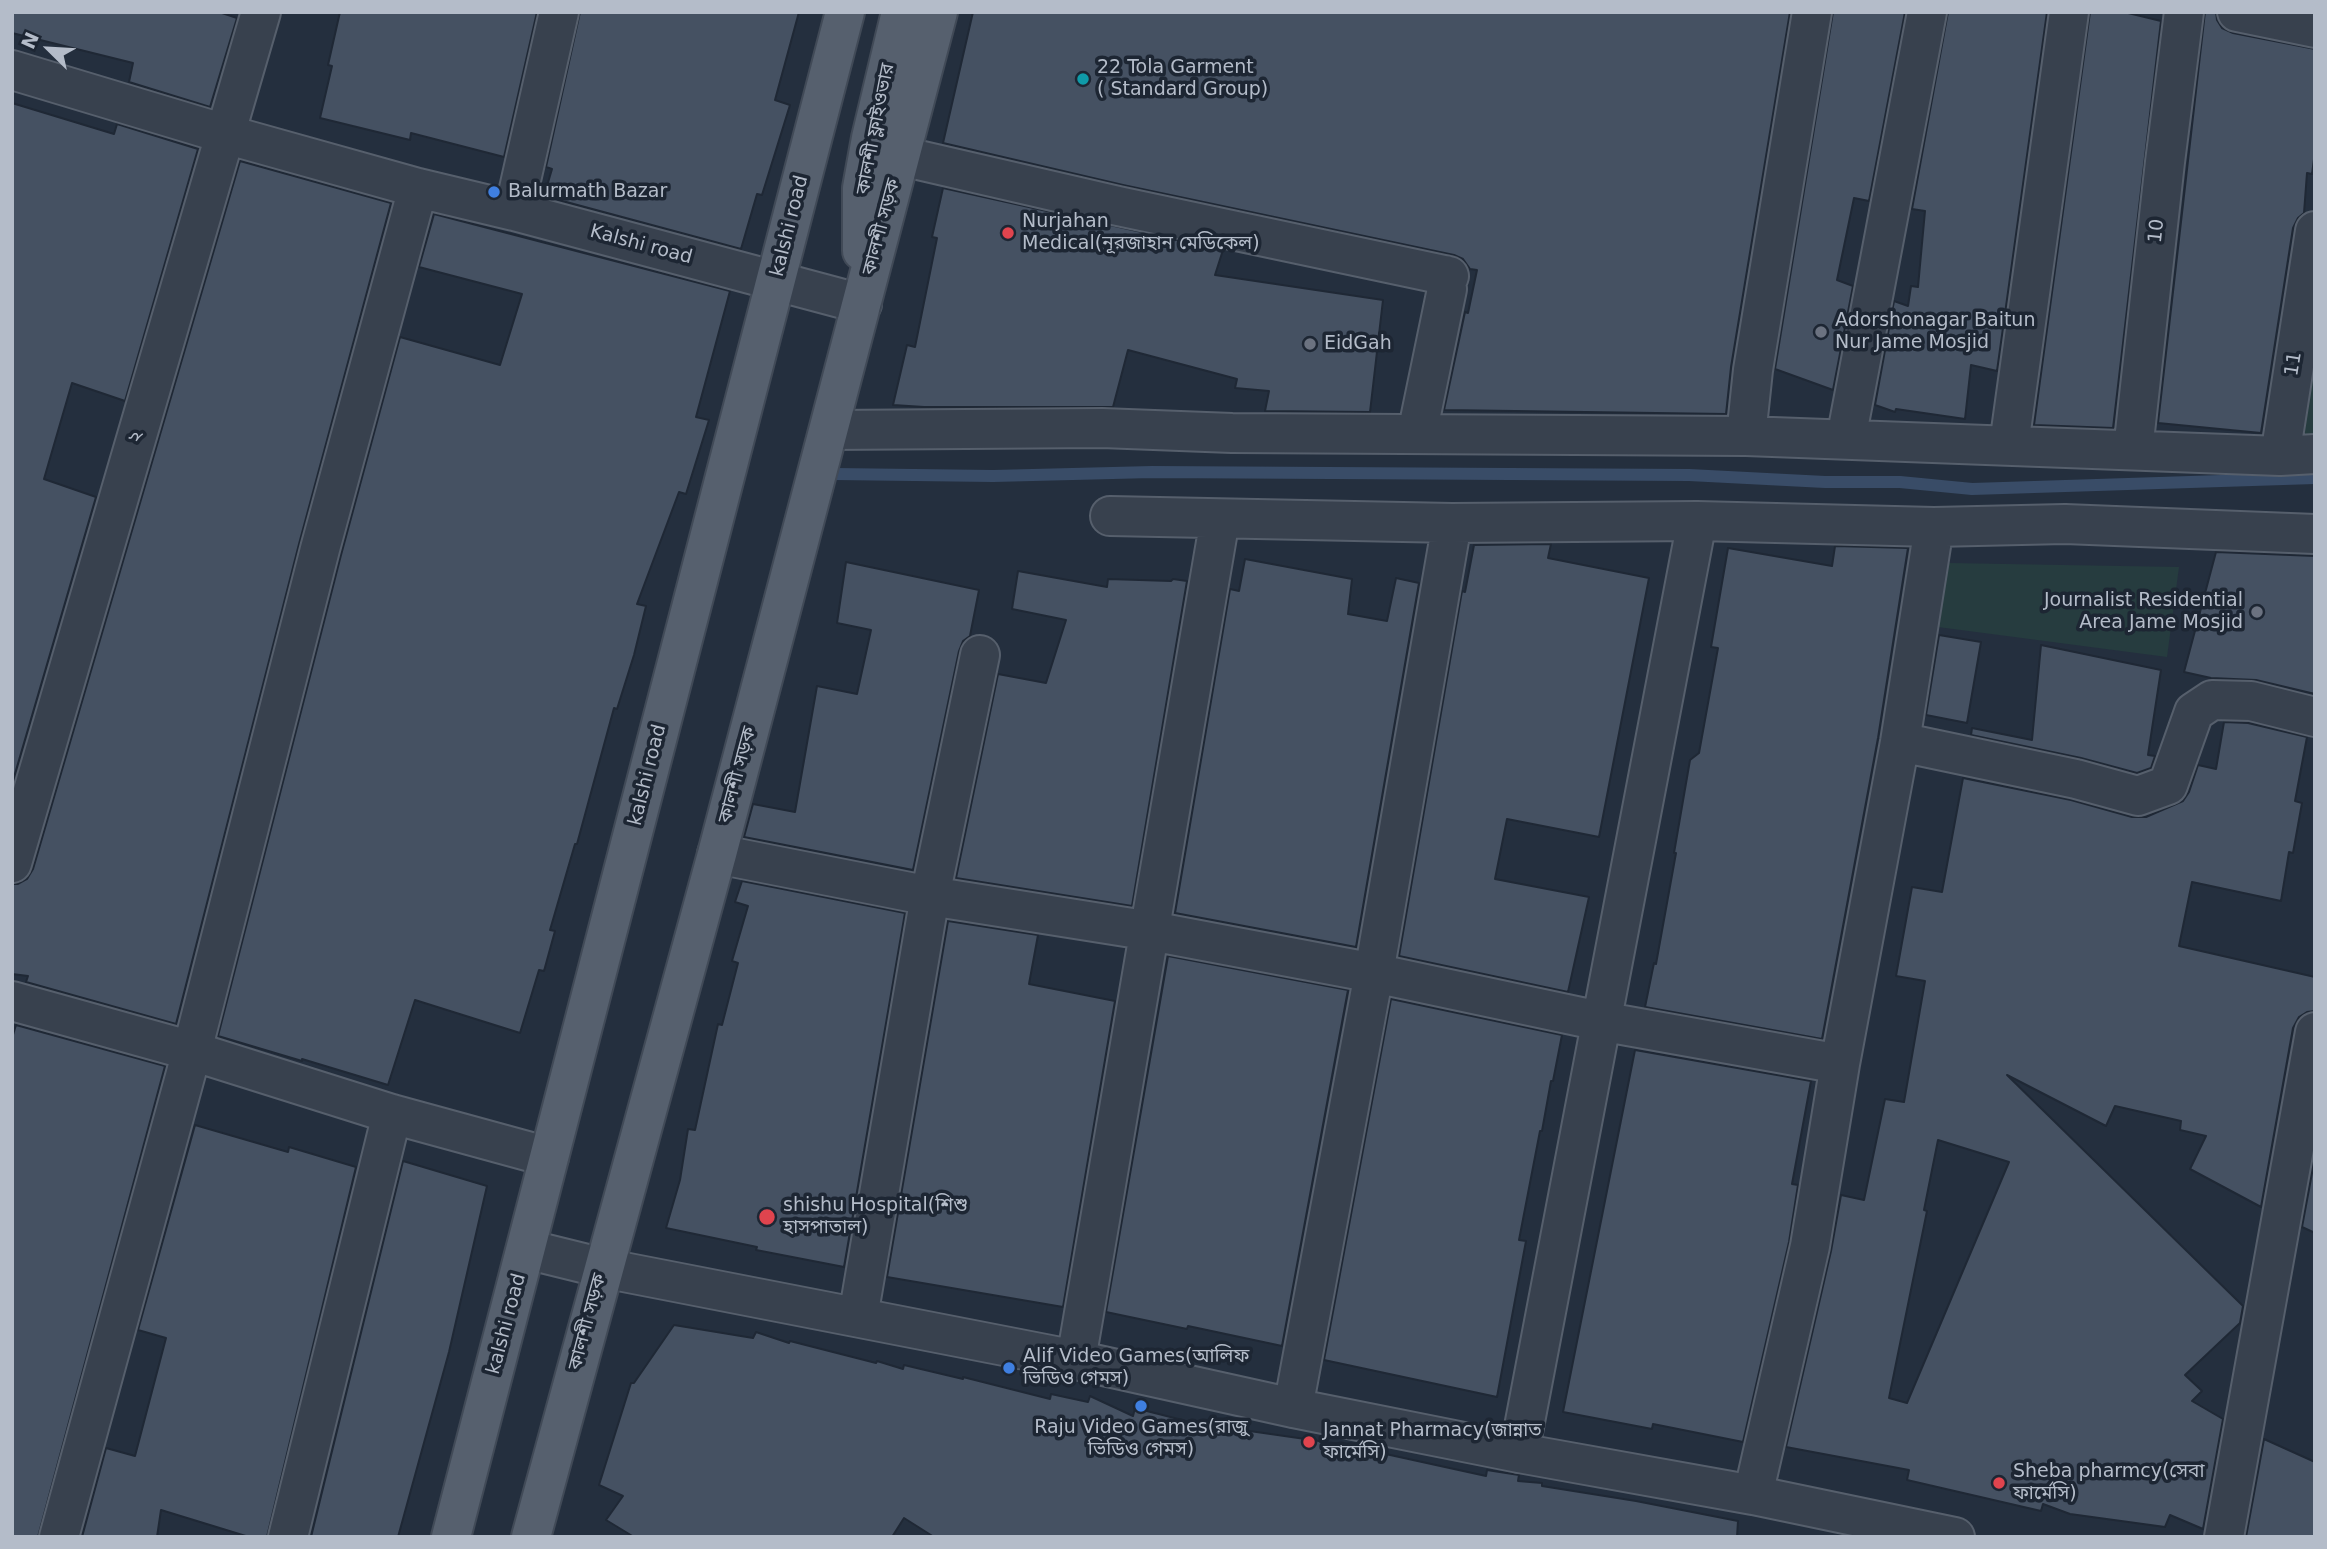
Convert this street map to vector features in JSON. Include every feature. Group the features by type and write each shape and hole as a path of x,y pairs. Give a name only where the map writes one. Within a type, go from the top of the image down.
{"main road":[{"name":"kalshi road","path":"451,1537 845,12"},
{"name":"কালশী ফ্লাইওভার","path":"864,296 860,241 862,188 901,12"},
{"name":"কালশী সড়ক","path":"531,1537 717,854 938,12"}],"street":[{"name":"২","path":"12,863 261,12"},
{"path":"514,211 559,12"},
{"path":"1746,436 1755,357 1812,12"},
{"path":"1846,439 1927,12"},
{"path":"2009,445 2069,12"},
{"name":"10","path":"2133,450 2184,12"},
{"path":"2237,12 2315,28"},
{"name":"Kalshi road","path":"12,70 418,188 775,281 864,296"},
{"path":"901,156 1105,203 1447,276 1447,289 1416,434"},
{"path":"59,1537 190,1058 320,549 418,188"},
{"name":"11","path":"2297,455 2315,232"},
{"path":"829,430 1102,428 1233,433 1746,436 2297,455"},
{"path":"1110,516 1452,523 1697,521 1934,527 2065,524 2315,534"},
{"path":"1076,1360 1220,519"},
{"path":"1520,1453 1697,521"},
{"path":"1293,1408 1374,973 1452,523"},
{"path":"1752,1495 1810,1246 1840,1064 1900,742 1934,527"},
{"path":"858,1317 930,896 980,655"},
{"path":"1900,742 2076,779 2138,796 2168,785 2194,712 2212,700 2250,701 2315,717"},
{"path":"717,854 930,896 1151,931 1374,973 1600,1021 1840,1064"},
{"path":"12,1000 190,1058 550,1157"},
{"path":"2224,1537 2315,1032"},
{"path":"288,1537 392,1114"},
{"path":"526,1249 603,1268 1076,1360 1293,1408 1752,1495 1955,1537"}],"green space":[{"path":"2315,345 2315,441 2296,442"},
{"path":"1948,563 2179,567 2167,657 1938,627"}],"building":[{"path":"12,12 219,12 237,18 210,107 129,82 133,63 12,33"},
{"path":"340,12 537,12 504,157 411,133 410,140 320,118 332,66 328,65"},
{"path":"580,12 799,12 775,100 790,105 762,195 757,194 741,249 544,196 552,169 546,167"},
{"path":"973,12 1790,12 1731,367 1726,414 1444,410 1477,270 1470,269 1463,259 943,143"},
{"path":"1833,12 1905,12 1869,201 1854,198 1837,280 1853,286 1833,390 1775,369"},
{"path":"1948,12 2047,12 1997,371 1971,365 1965,419 1896,409 1895,412 1875,405 1894,301 1908,306 1911,286 1918,287 1925,211 1912,209"},
{"path":"2090,12 2124,12 2161,21 2113,428 2034,425"},
{"path":"2205,12 2216,12 2222,28 2233,33 2315,49 2315,152 2312,174 2307,173 2304,213 2293,228 2261,433 2158,423"},
{"path":"12,103 114,134 117,124 198,149 125,401 72,383 44,479 96,497 12,784"},
{"path":"240,161 391,203 299,544 176,1024 26,982 28,976 12,974 12,884 27,879 33,869"},
{"path":"943,188 1223,250 1215,275 1383,300 1370,412 1265,411 1269,391 1235,388 1237,379 1128,350 1113,407 893,405 907,345 915,347 937,238 932,237"},
{"path":"434,214 730,291 696,417 709,420 686,494 679,492 637,604 646,606 634,655 617,709 614,708 577,844 550,930 555,931 544,971 539,970 520,1033 415,1000 388,1085 218,1036 341,555 400,337 500,365 522,294 419,267"},
{"path":"1551,544 1548,558 1649,578 1599,837 1507,819 1495,879 1589,897 1568,992 1399,956 1462,591 1465,592 1474,545"},
{"path":"1835,546 1908,548 1878,738 1822,1039 1645,1007 1654,963 1656,964 1690,760 1699,753 1718,648 1711,647 1728,548 1832,566"},
{"name":"Journalist Residential Area Jame Mosjid","path":"2216,552 2315,556 2315,694 2256,680 2211,678 2184,672"},
{"path":"1245,559 1352,579 1348,614 1387,621 1396,578 1419,583 1356,947 1175,913 1230,589 1239,591"},
{"path":"846,562 979,590 970,636 963,641 959,651 913,870 744,837 753,804 795,812 817,686 857,694 871,630 837,623"},
{"path":"1018,571 1107,587 1108,579 1187,581 1132,906 956,878 998,674 1046,683 1066,620 1012,609"},
{"path":"1939,635 1981,642 1967,723 1926,715"},
{"path":"2041,645 2161,670 2148,755 2155,756 2151,768 2137,773 2081,758 1971,735 1972,728 2032,740"},
{"path":"2224,722 2248,723 2307,737 2295,801 2302,803 2293,853 2289,852 2281,901 2192,882 2179,946 2315,977 2315,1011 2299,1017 2293,1028 2261,1207 2190,1169 2206,1136 2180,1130 2181,1121 2115,1106 2106,1126 2007,1075 2243,1306 2240,1323 2185,1375 2202,1391 2192,1401 2223,1419 2203,1529 2170,1515 2165,1527 2070,1514 2043,1504 2041,1511 1907,1480 1909,1470 1786,1447 1831,1251 1841,1195 1864,1200 1885,1099 1904,1102 1925,981 1896,976 1912,887 1942,892 1963,778 2071,800 2132,817 2146,817 2183,801 2198,765 2216,769","holes":["1938,1140 2009,1162 1907,1403 1889,1398 1927,1211 1924,1210"]},
{"path":"742,881 905,913 844,1267 756,1250 757,1247 666,1228 680,1180 688,1129 695,1130 718,1024 722,1025 738,963 732,961 748,906 735,902"},
{"path":"948,921 1038,935 1029,984 1115,1001 1063,1307 887,1277"},
{"path":"1168,956 1348,990 1282,1346 1106,1312"},
{"path":"1391,999 1562,1035 1519,1240 1526,1241 1497,1397 1324,1360"},
{"path":"16,1025 165,1066 38,1537 12,1537 12,1038"},
{"path":"1635,1050 1811,1081 1792,1184 1798,1185 1789,1242 1743,1442 1653,1424 1652,1429 1563,1412"},
{"path":"195,1125 288,1152 289,1147 356,1167 267,1537 249,1537 161,1510 157,1537 82,1537 106,1448 135,1456 166,1338 138,1330"},
{"path":"2315,1157 2315,1233 2302,1227"},
{"path":"403,1161 487,1186 449,1352 398,1537 311,1537"},
{"path":"674,1325 753,1338 756,1332 789,1343 790,1341 876,1363 877,1361 903,1369 904,1365 963,1377 1050,1399 1051,1394 1088,1402 1090,1396 1133,1416 1135,1408 1194,1423 1340,1444 1486,1476 1487,1470 1519,1475 1518,1481 1542,1483 1542,1486 1738,1521 1737,1537 934,1537 904,1518 892,1537 634,1537 606,1520 623,1496 599,1485 631,1383 634,1383"},
{"path":"2264,1439 2315,1462 2315,1537 2246,1537"}],"waterway":[{"path":"835,474 993,476 1152,472 1689,475 1825,482 1900,482 1972,489 2315,478"}],"place":[{"name":"22 Tola Garment ( Standard Group)","path":"1083,79"},
{"name":"Balurmath Bazar","path":"494,192"},
{"name":"Nurjahan Medical(নূরজাহান মেডিকেল)","path":"1008,233"},
{"name":"Adorshonagar Baitun Nur Jame Mosjid","path":"1821,332"},
{"name":"EidGah","path":"1310,344"},
{"name":"Journalist Residential Area Jame Mosjid","path":"2257,612"},
{"name":"shishu Hospital(শিশু হাসপাতাল)","path":"767,1217"},
{"name":"Alif Video Games(আলিফ ভিডিও গেমস)","path":"1009,1368"},
{"name":"Raju Video Games(রাজু ভিডিও গেমস)","path":"1141,1406"},
{"name":"Jannat Pharmacy(জান্নাত ফার্মেসি)","path":"1309,1442"},
{"name":"Sheba pharmcy(সেবা ফার্মেসি)","path":"1999,1483"}]}
